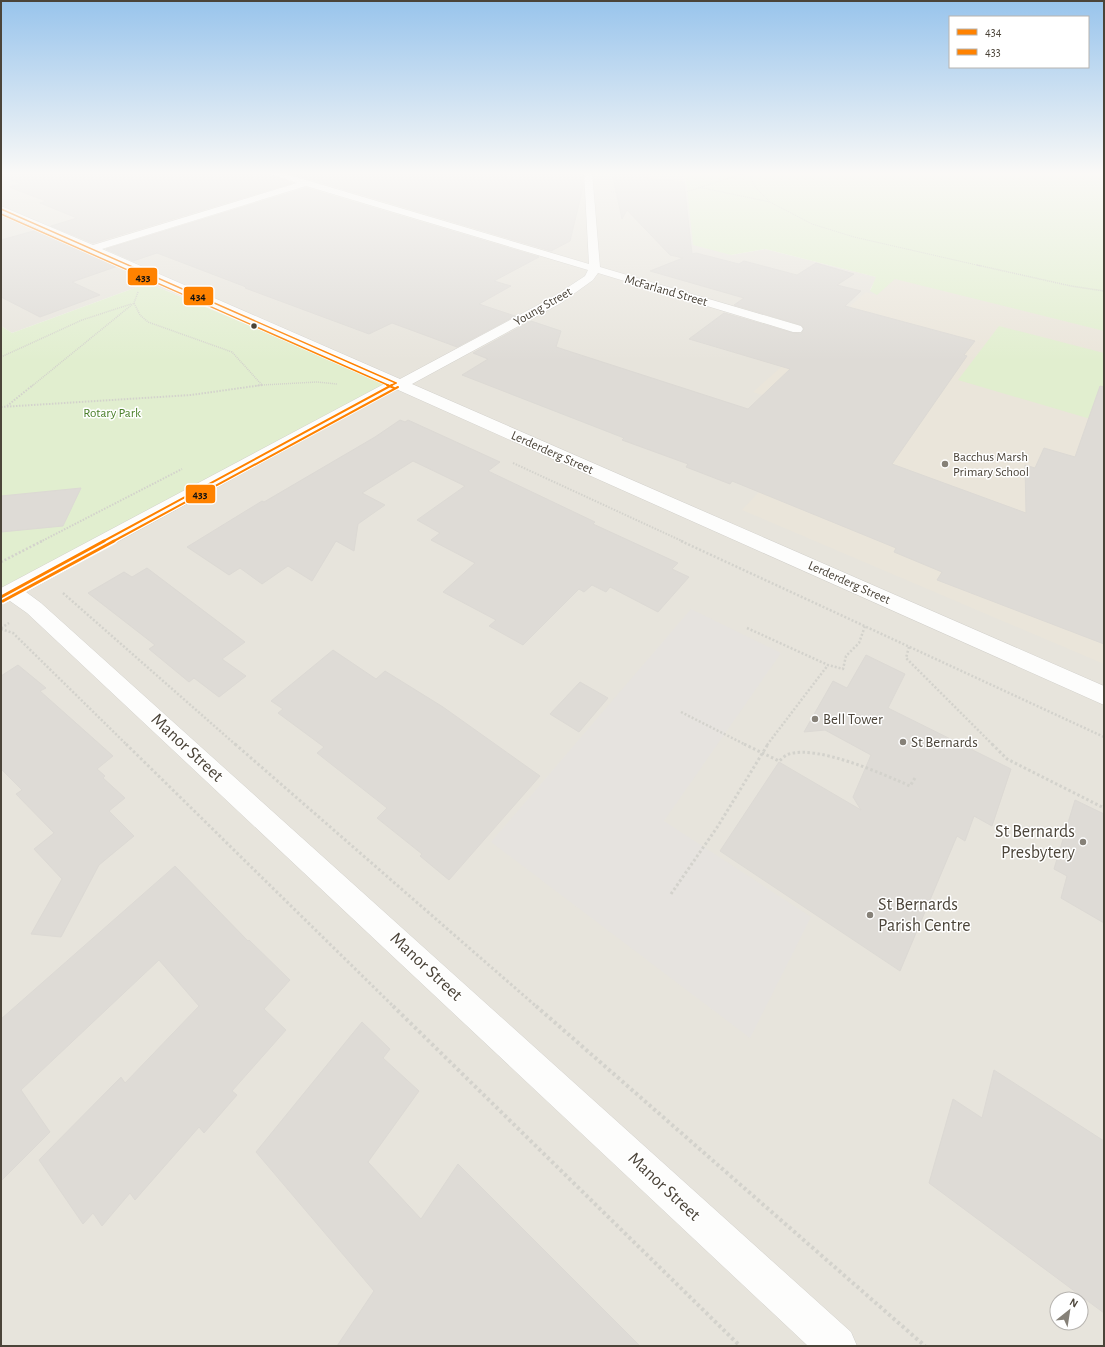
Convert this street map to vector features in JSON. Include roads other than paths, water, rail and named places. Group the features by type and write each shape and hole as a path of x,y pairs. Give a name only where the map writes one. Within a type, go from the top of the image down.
{"street":[{"name":"Lerderderg Street","path":"60,235 1104,696"},
{"path":"92,249 138,235"},
{"name":"McFarland Street","path":"481,235 594,270 797,329"},
{"path":"593,235 594,270"},
{"name":"McFarland Street","path":"536,251 568,252 594,247"},
{"name":"Young Street","path":"6,595 371,397 557,300 581,285 589,278 594,270"},
{"name":"Manor Street","path":"6,595 34,608 837,1346"}],"place":[{"name":"Bacchus Marsh Primary School","path":"945,464"},
{"name":"Bell Tower","path":"815,719"},
{"name":"St Bernards","path":"903,742"},
{"name":"St Bernards Presbytery","path":"1083,842"},
{"name":"St Bernards Parish Centre","path":"870,915"}],"park label":[{"name":"Rotary Park","path":"112,413"}]}
